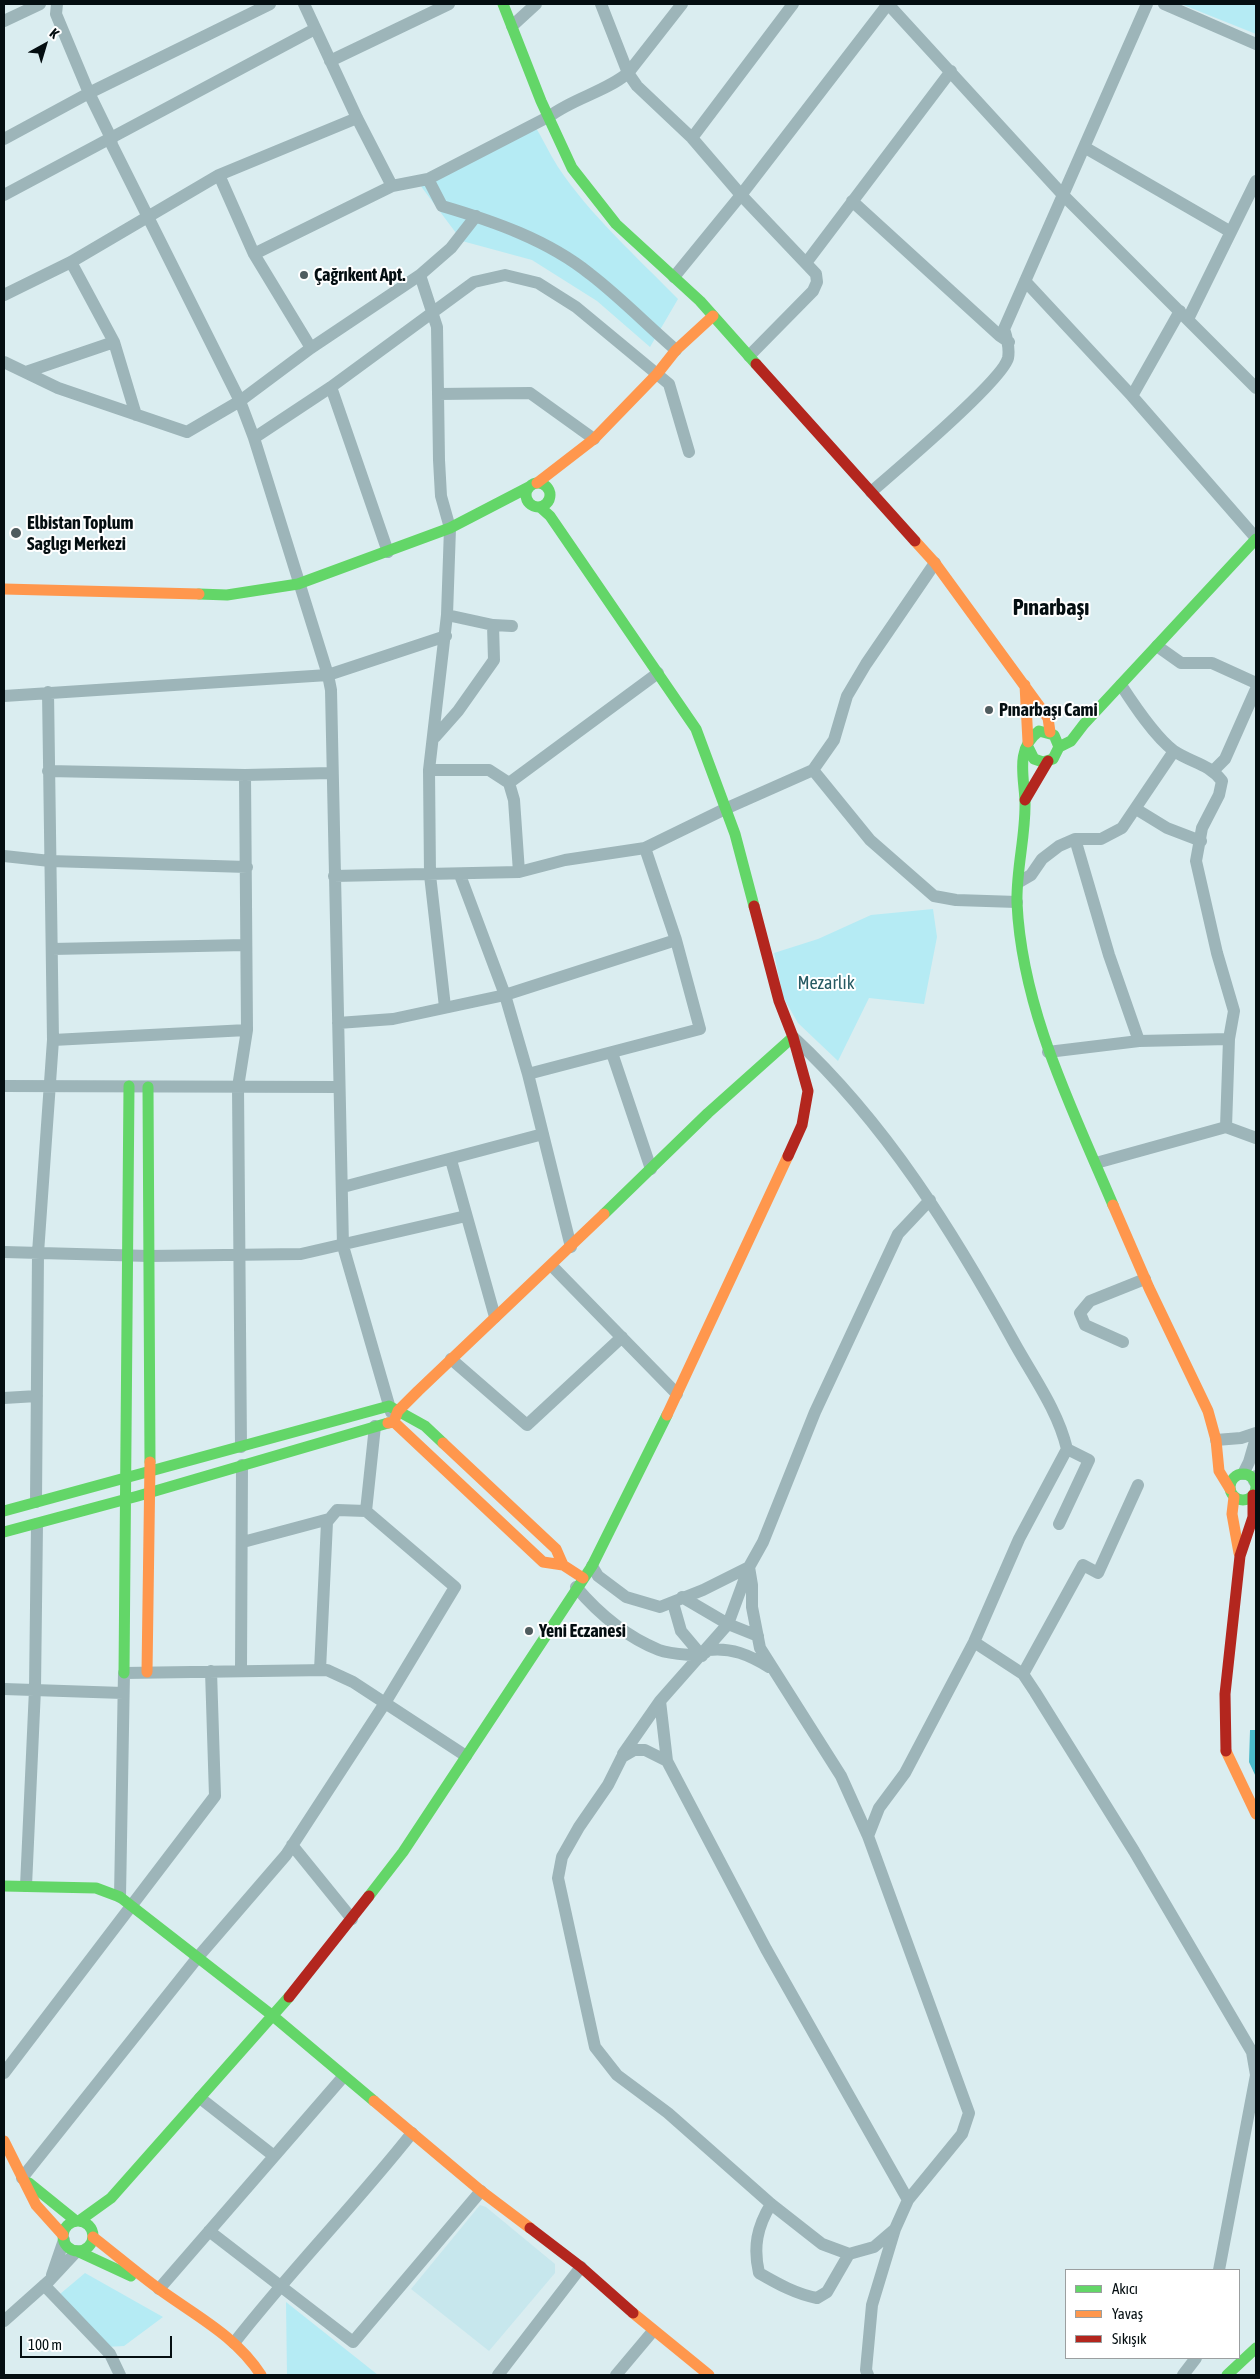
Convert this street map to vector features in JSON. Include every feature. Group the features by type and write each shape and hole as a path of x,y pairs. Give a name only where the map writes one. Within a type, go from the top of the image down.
{"street":[{"path":"4,21 40,4"},
{"path":"57,4 56,14 89,93 112,138 112,145 240,401 254,438 298,584 328,675 331,690 331,773 343,1246 393,1413 543,1562 563,1565"},
{"path":"4,139 89,93 270,4"},
{"path":"304,4 357,118 392,186"},
{"path":"330,61 449,4"},
{"path":"503,4 541,101 550,116 572,168 616,224 714,316 935,563 1048,718 1052,733 1059,747"},
{"path":"512,26 536,4"},
{"path":"600,4 628,73 637,86 692,138 741,195 816,274 818,282 813,291 749,356"},
{"path":"254,254 392,186 428,179 550,116 566,104 617,82 628,73 682,4"},
{"path":"674,277 741,195 888,4 951,70 1063,195 1256,388"},
{"path":"871,492 965,407 995,377 1008,360 1009,342 1004,328 1147,4"},
{"path":"1164,4 1256,44"},
{"path":"692,138 787,6"},
{"path":"4,195 316,29"},
{"path":"806,263 951,70"},
{"path":"4,296 71,262 219,174 357,118"},
{"path":"1084,147 1231,232"},
{"path":"219,174 254,254 311,348"},
{"path":"428,179 442,206 499,224 564,256 590,273 676,350"},
{"path":"1132,396 1184,315 1231,232 1256,181"},
{"path":"852,201 1000,336 1009,342"},
{"path":"4,362 58,388 187,432 240,401 277,376 311,348 420,275 451,248 476,216"},
{"path":"71,262 114,342 136,415"},
{"path":"420,275 437,327 441,496 450,528 448,615 435,738 429,770 430,875 445,1007"},
{"path":"254,438 331,387 474,282 505,275 538,283 576,307 669,384 689,452"},
{"path":"1025,281 1132,396 1256,539 1084,724 1077,737 1059,747 1056,756 1048,761 1025,800"},
{"path":"4,589 227,595 298,584 388,552 450,528 490,508 533,485 567,462 594,439 657,374 676,350 714,316"},
{"path":"26,372 114,342"},
{"path":"331,387 388,552"},
{"path":"438,394 530,393 594,439"},
{"path":"490,508 535,506 548,502 550,494 567,462"},
{"path":"533,485 546,486 550,494"},
{"path":"47,2283 67,2227 111,2198 273,2016 352,1919 403,1852 592,1566 699,1350 802,1125 808,1092 793,1037 779,1001 735,834 696,729 550,516 535,506 526,495 533,485"},
{"path":"334,876 460,875 519,872 565,860 644,848 813,770 834,740 847,696 866,664 935,563"},
{"path":"448,615 494,625 512,626"},
{"path":"435,738 458,711 494,660 494,625"},
{"path":"4,696 328,675 446,636"},
{"path":"1157,646 1181,663 1212,663 1256,683"},
{"path":"509,783 658,673"},
{"path":"1025,684 1028,744 1034,759 1048,761"},
{"path":"1121,685 1143,718 1174,751 1214,770 1222,781 1219,795 1202,828 1196,861 1217,953 1234,1011 1229,1039 1226,1127"},
{"path":"1214,770 1225,759 1256,689"},
{"path":"36,1502 38,1253 53,1040 48,692"},
{"path":"1084,724 1052,733 1040,731 1035,733 1024,754 1021,786 1025,800 1017,902 1025,969 1048,1052 1145,1279 1208,1411 1216,1440 1219,1471 1232,1493 1242,1500 1253,1495"},
{"path":"1019,882 1031,875 1042,859 1059,846 1075,839 1101,839 1122,828 1174,751"},
{"path":"429,770 489,770 509,783 514,800 519,872"},
{"path":"813,770 870,840 934,896 956,900 1017,902"},
{"path":"48,771 245,775 331,773"},
{"path":"241,1447 238,1087 247,1030 245,775"},
{"path":"1136,809 1167,828 1201,841"},
{"path":"1075,839 1109,955 1139,1041"},
{"path":"528,1074 700,1029 676,940 644,848"},
{"path":"4,856 50,860 247,867"},
{"path":"460,875 505,995 528,1074 571,1247"},
{"path":"338,1023 393,1019 505,995 676,940"},
{"path":"52,949 246,945"},
{"path":"53,1040 247,1030"},
{"path":"4,1532 150,1493 375,1426 393,1413 552,1266 733,1090 793,1037"},
{"path":"793,1037 827,1069 855,1100 930,1200 999,1314 1057,1417 1067,1449 1019,1539 974,1642 905,1773 880,1808 868,1836"},
{"path":"1048,1052 1139,1041 1229,1039"},
{"path":"612,1052 651,1169"},
{"path":"4,1086 339,1087"},
{"path":"120,1897 127,1499 126,1256 129,1086"},
{"path":"147,1672 150,1493 148,1086"},
{"path":"1096,1163 1226,1127 1256,1138"},
{"path":"343,1187 451,1160 543,1134"},
{"path":"451,1160 495,1317"},
{"path":"702,1656 728,1624 749,1567 763,1542 815,1412 898,1234 930,1200"},
{"path":"4,1252 126,1256 301,1254 343,1246 466,1216"},
{"path":"552,1266 677,1394"},
{"path":"1123,1342 1085,1325 1080,1313 1090,1301 1145,1279"},
{"path":"452,1359 527,1426 622,1337"},
{"path":"4,1398 37,1396"},
{"path":"4,1511 241,1447 393,1413 424,1426 556,1549 563,1565 580,1583 590,1604 641,1641 661,1651 702,1656"},
{"path":"366,1511 375,1426"},
{"path":"1216,1440 1241,1438 1256,1433"},
{"path":"1240,1556 1232,1514 1232,1480 1241,1475 1249,1462 1256,1438"},
{"path":"1216,1440 1241,1475 1255,1479 1253,1517 1240,1556 1225,1694 1225,1749 1256,1814"},
{"path":"1059,1524 1090,1460 1067,1449"},
{"path":"241,1670 242,1465"},
{"path":"1023,1674 1083,1565 1098,1573 1138,1484"},
{"path":"22,2178 198,1957 292,1845 385,1703 455,1587 366,1511 336,1510 327,1522 320,1670"},
{"path":"243,1542 329,1519"},
{"path":"26,1886 35,1689 37,1524"},
{"path":"592,1566 598,1576 614,1589 636,1602 660,1607 703,1590 749,1567"},
{"path":"749,1567 752,1585 752,1607 760,1648 841,1776 868,1836 969,2113 962,2134 908,2200 894,2229 872,2305 866,2370 868,2375"},
{"path":"678,1600 758,1636"},
{"path":"678,1600 681,1631 702,1656"},
{"path":"974,1642 1023,1674 1134,1851 1252,2052 1256,2074 1218,2269"},
{"path":"772,1668 734,1650 708,1650 675,1682 660,1701 622,1757 608,1785 578,1827 562,1857 558,1878 594,2047 617,2075 668,2113 771,2204 822,2244 848,2254 874,2248 894,2229"},
{"path":"124,1673 327,1670 353,1682 466,1756"},
{"path":"4,2073 215,1796 212,1671"},
{"path":"4,1689 123,1692"},
{"path":"660,1701 667,1761 766,1949 908,2200"},
{"path":"622,1757 634,1750 645,1750 667,1761"},
{"path":"292,1845 352,1919"},
{"path":"4,1886 96,1888 120,1897 133,1906 273,2016 343,2077 481,2191 581,2267 653,2331 709,2375"},
{"path":"159,2289 343,2077"},
{"path":"200,2098 274,2156"},
{"path":"234,2343 280,2286 376,2178 412,2133"},
{"path":"4,2141 36,2205 64,2238 69,2248 159,2289"},
{"path":"22,2178 78,2221 88,2225 93,2235 159,2289 234,2343 254,2362 261,2375"},
{"path":"209,2231 353,2342 481,2191"},
{"path":"4,2321 47,2283 77,2251 86,2249 111,2198"},
{"path":"771,2204 761,2219 754,2254 759,2273 804,2296 817,2298 828,2292 848,2254"},
{"path":"498,2375 581,2267"},
{"path":"47,2283 110,2354 118,2375"},
{"path":"616,2375 653,2331"},
{"path":"1227,2375 1256,2348"},
{"path":"1183,2375 1195,2359"}],"shaded area":[{"path":"480,2205 486,2207 555,2264 555,2273 489,2351 411,2289"}],"green space":[{"path":"1181,4 1256,4 1256,34"},
{"path":"533,123 558,167 584,202 678,299 650,347 597,301 532,260 462,241 420,185"},
{"name":"Mezarlık","path":"933,909 937,937 924,1004 869,998 838,1061 798,1023 783,997 774,953 818,939 871,915"},
{"path":"85,2273 163,2317 124,2346 106,2347 60,2294"},
{"path":"286,2302 378,2375 287,2375"}],"water":[{"path":"1250,1730 1256,1730 1256,1777 1249,1762"}],"traffic: fast":[{"path":"503,4 541,101 572,168 616,224 700,301 756,364"},
{"path":"538,483 547,486 550,495 547,504 538,507 529,504 526,495 529,486 538,483"},
{"path":"199,594 227,595 298,584 450,528 529,487"},
{"path":"540,507 550,516 696,729 735,834 754,906"},
{"path":"1059,747 1071,741 1084,724 1256,539"},
{"path":"1028,747 1034,759 1043,762 1053,759 1059,747 1054,735 1039,731 1031,738 1024,754 1025,814 1017,903 1021,943 1028,982 1039,1020 1066,1095 1113,1205"},
{"path":"604,1214 708,1113 793,1037"},
{"path":"124,1673 129,1086"},
{"path":"148,1087 150,1462"},
{"path":"4,1511 389,1406 425,1426 443,1443"},
{"path":"369,1896 403,1852 592,1566 667,1415"},
{"path":"4,1532 138,1496 388,1423"},
{"path":"1243,1474 1252,1478 1256,1487 1252,1496 1243,1500 1234,1496 1230,1487 1234,1478 1243,1474"},
{"path":"4,1886 96,1888 120,1897 273,2016 374,2101"},
{"path":"79,2221 111,2198 289,1997"},
{"path":"29,2183 76,2221"},
{"path":"78,2221 84,2222 92,2230 93,2236 92,2242 84,2250 78,2251 72,2250 64,2242 63,2236 64,2230 72,2222 78,2221"},
{"path":"77,2251 131,2276"},
{"path":"1227,2375 1256,2348"}],"traffic: slow":[{"path":"537,483 594,439 657,374 676,350 713,316"},
{"path":"915,541 935,563 1048,718 1050,732"},
{"path":"4,589 199,594"},
{"path":"1025,685 1028,742"},
{"path":"667,1415 788,1156"},
{"path":"1113,1205 1149,1288 1208,1411 1216,1440 1219,1471 1230,1489"},
{"path":"394,1421 398,1411 418,1391 604,1214"},
{"path":"388,1423 394,1422 543,1562 563,1565 583,1578"},
{"path":"443,1443 556,1549 563,1565"},
{"path":"147,1672 150,1462"},
{"path":"1234,1497 1232,1514 1239,1553"},
{"path":"1226,1751 1256,1814"},
{"path":"374,2101 481,2191 530,2228"},
{"path":"4,2141 36,2205 63,2235"},
{"path":"93,2237 151,2283 227,2338 240,2349 261,2375"},
{"path":"633,2313 709,2375"}],"traffic: jam":[{"path":"756,364 915,541"},
{"path":"1025,800 1048,761"},
{"path":"754,906 779,1001 793,1037 808,1091 802,1125 788,1156"},
{"path":"1226,1751 1225,1694 1240,1556 1253,1517 1253,1495"},
{"path":"289,1997 369,1896"},
{"path":"530,2228 581,2267 633,2313"}],"place":[{"name":"Çağrıkent Apt.","path":"304,275"},
{"name":"Elbistan Toplum Saglıgı Merkezi","path":"16,533"},
{"name":"Pınarbaşı Cami","path":"989,710"},
{"name":"Yeni Eczanesi","path":"529,1631"}],"district":[{"name":"Pınarbaşı","path":"1051,608"}]}
